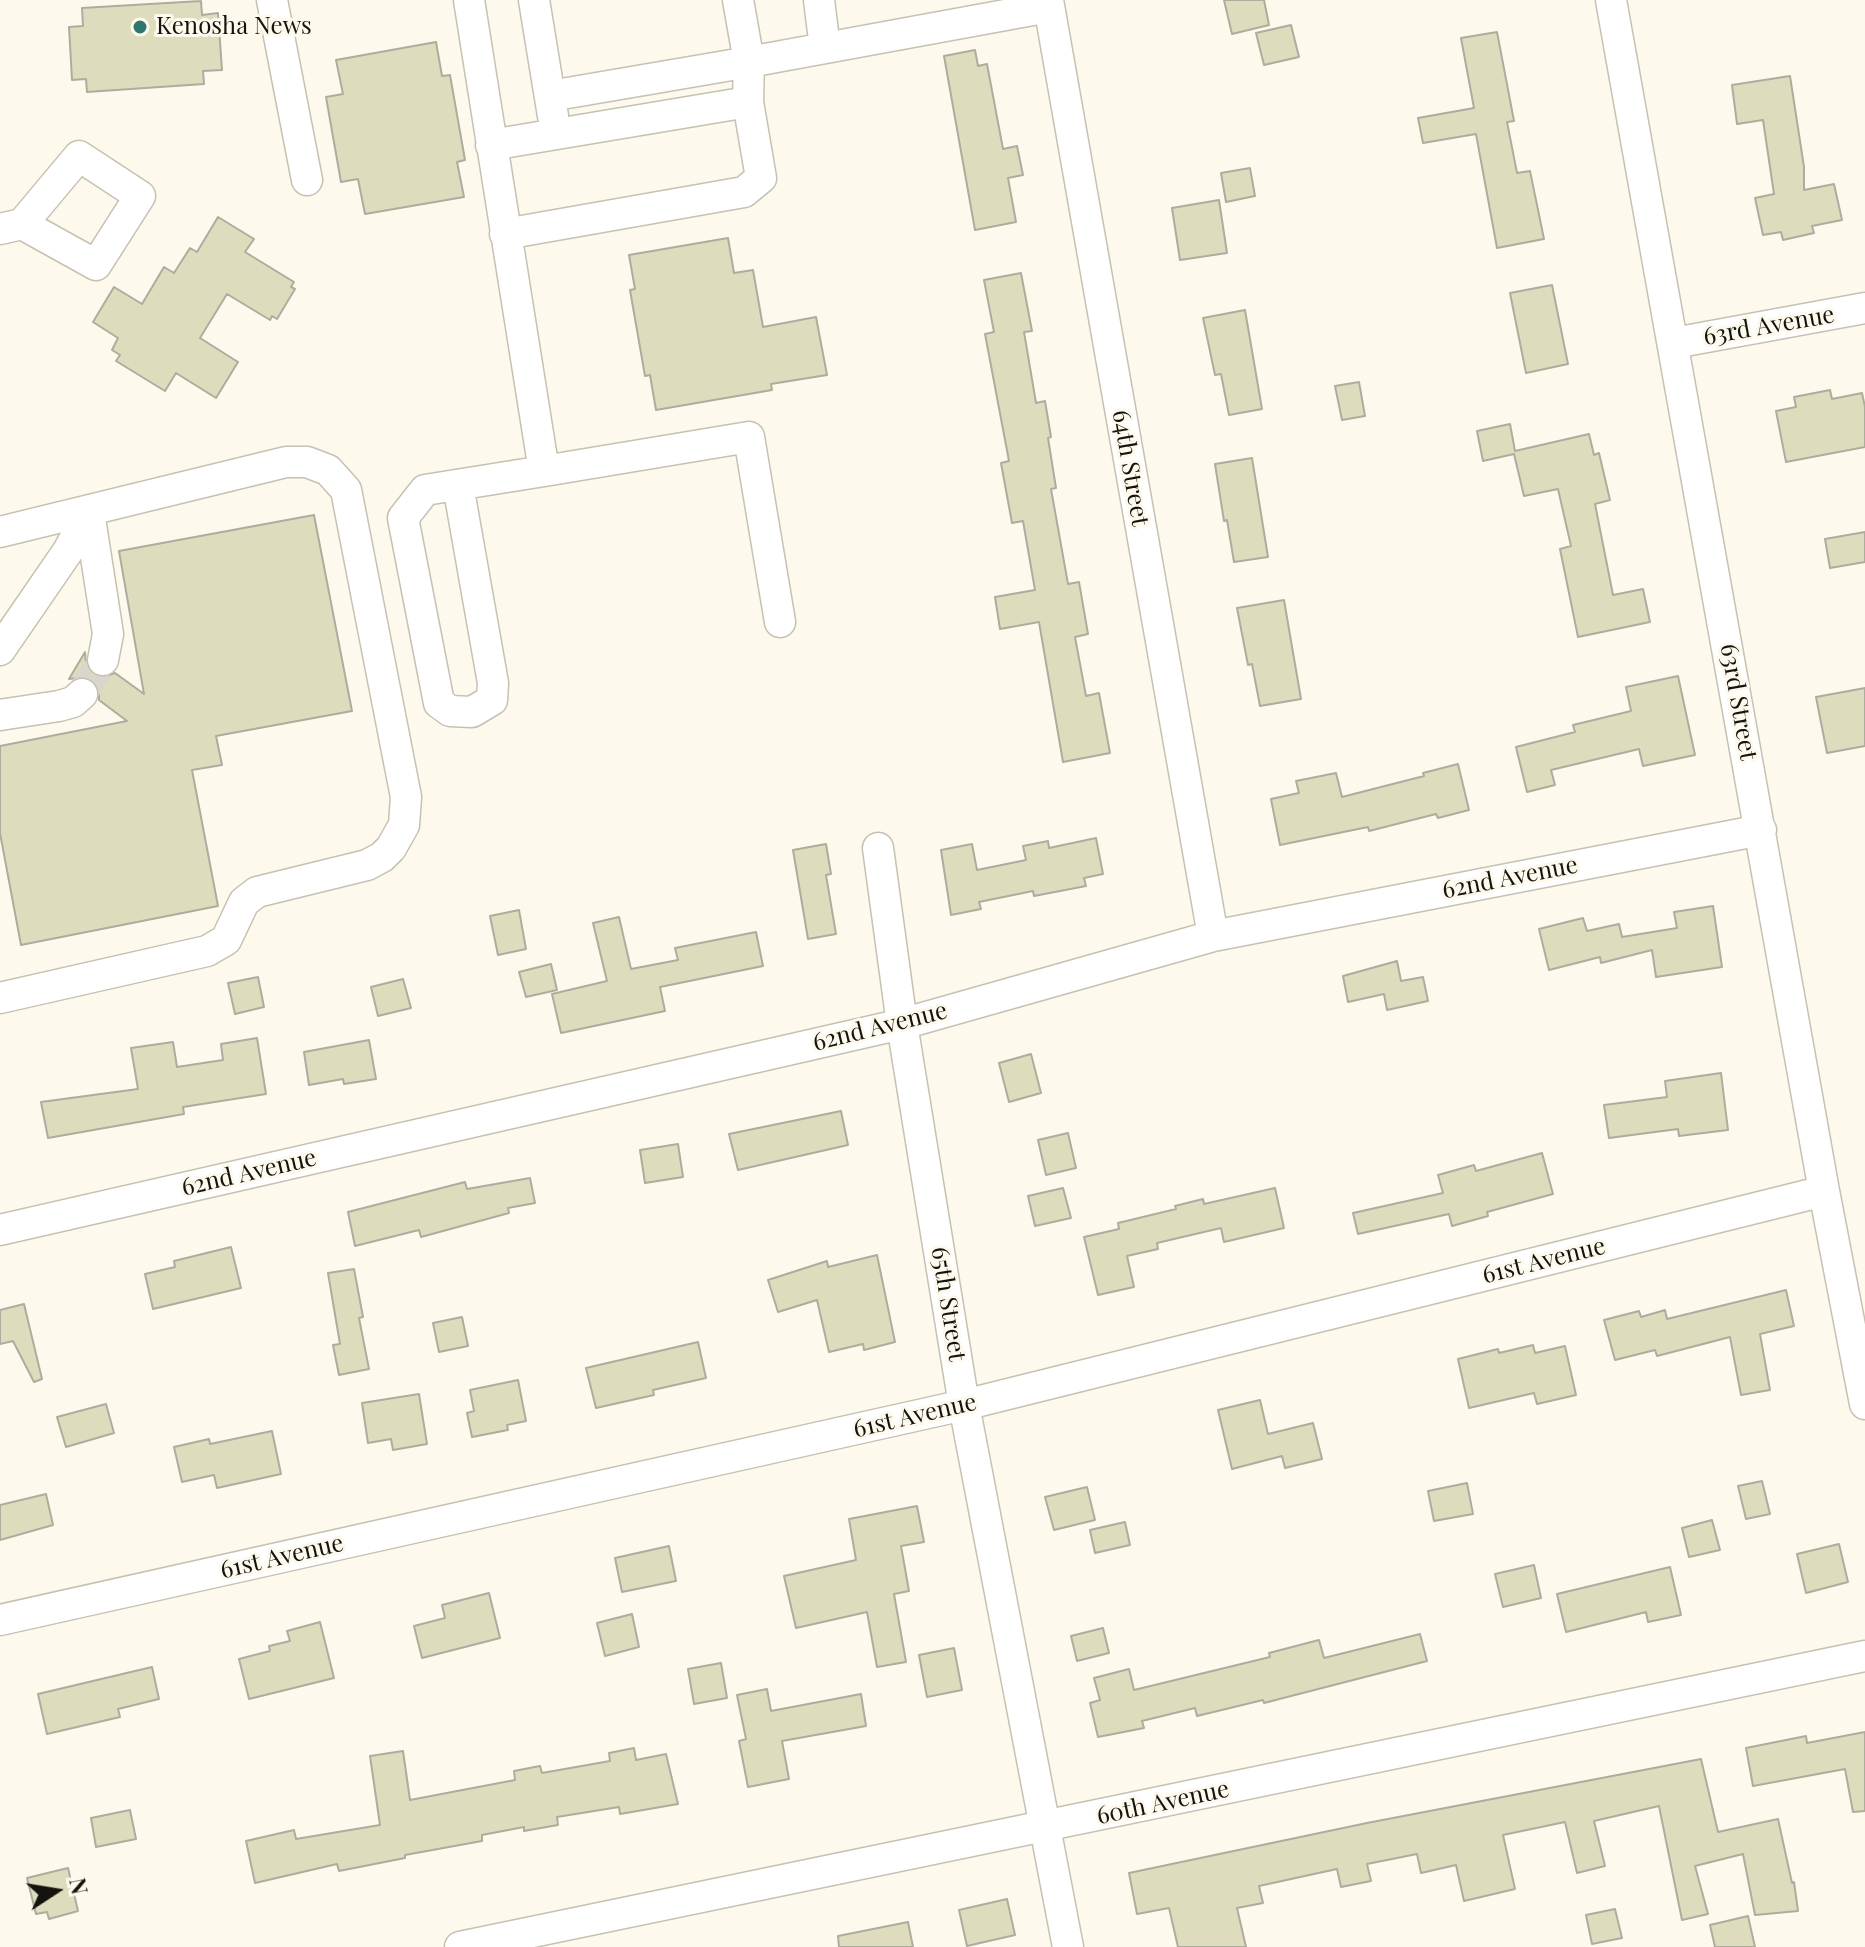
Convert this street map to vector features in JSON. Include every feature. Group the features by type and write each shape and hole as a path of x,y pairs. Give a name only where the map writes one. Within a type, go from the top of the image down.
{"street":[{"path":"272,0 307,180"},
{"path":"469,0 544,471"},
{"path":"534,0 556,134"},
{"path":"505,234 744,192 761,178 748,102 749,62 738,0"},
{"path":"819,0 825,48"},
{"name":"63rd Street","path":"1611,0 1824,1191 1865,1404"},
{"path":"550,96 825,48 957,12 1048,4"},
{"name":"64th Street","path":"1048,4 1213,936"},
{"path":"491,145 748,102"},
{"name":"63rd Avenue","path":"1674,343 1865,308"},
{"path":"352,527 403,518 425,490 749,437 780,622"},
{"path":"0,532 286,462 307,462 328,470 346,490 406,797 404,825 391,848 367,865 257,892 244,902 226,940 207,951 0,998"},
{"path":"403,518 439,703 450,711 472,712 492,700 493,683 458,485"},
{"path":"0,650 68,551 89,512"},
{"path":"89,512 108,634 103,660"},
{"path":"0,715 59,706 73,702 82,694"},
{"name":"62nd Avenue","path":"0,1230 902,1024 1213,936 1761,830"},
{"name":"65th Street","path":"878,848 902,1024 964,1405 1068,1947"},
{"name":"61st Avenue","path":"0,1620 964,1405 1824,1191"},
{"name":"60th Avenue","path":"460,1947 1865,1656"}],"building":[{"path":"1224,0 1264,0 1269,25 1232,34"},
{"path":"201,1 202,15 218,13 222,70 203,71 204,84 87,92 86,79 72,80 69,27 83,26 82,8"},
{"path":"1291,25 1299,57 1264,65 1256,33"},
{"path":"1497,32 1514,121 1507,122 1517,173 1530,171 1544,239 1497,248 1476,134 1423,143 1418,118 1474,108 1461,38"},
{"path":"436,42 442,76 450,75 465,160 457,162 464,197 365,214 358,179 341,182 326,97 343,94 336,60"},
{"path":"975,50 978,66 987,64 1003,149 1017,146 1023,175 1008,178 1016,222 975,230 944,56"},
{"path":"1790,76 1804,167 1804,190 1834,184 1842,220 1812,226 1814,233 1783,240 1781,232 1763,235 1755,198 1774,194 1763,120 1737,124 1732,85"},
{"path":"1250,168 1255,196 1226,202 1221,173"},
{"path":"1219,200 1227,253 1180,260 1172,208"},
{"path":"218,217 254,239 245,252 294,282 291,287 295,289 277,319 272,316 270,320 227,294 200,338 238,362 216,398 176,373 165,391 116,361 120,355 112,350 118,338 93,322 114,287 142,304 164,267 174,273 190,248 197,252"},
{"path":"728,238 734,273 753,270 763,327 816,317 827,375 771,384 772,390 656,410 650,375 645,376 630,290 635,289 629,255"},
{"path":"1021,273 1032,331 1024,332 1036,403 1045,401 1056,488 1051,489 1068,584 1079,582 1088,634 1075,637 1086,696 1099,693 1110,753 1063,762 1039,622 1000,629 995,597 1035,590 1023,521 1012,523 1001,463 1009,461 985,334 994,332 984,280"},
{"path":"1552,285 1568,364 1526,373 1510,293"},
{"path":"1245,310 1262,409 1229,415 1221,374 1215,375 1203,318"},
{"path":"1359,382 1365,416 1342,420 1335,386"},
{"path":"1830,390 1832,399 1862,393 1865,447 1786,462 1776,411 1796,407 1794,397"},
{"path":"1510,424 1515,451 1589,434 1594,455 1599,453 1610,500 1595,504 1613,595 1643,589 1650,622 1578,637 1560,549 1571,546 1558,489 1524,496 1514,454 1483,461 1477,431"},
{"path":"1252,458 1268,557 1234,562 1215,464"},
{"path":"314,515 352,711 216,736 222,765 192,770 218,906 21,945 0,833 0,746 127,721 99,700 95,682 87,677 69,679 85,652 86,665 92,674 100,678 115,673 144,694 119,551"},
{"path":"1865,532 1865,562 1830,568 1825,539"},
{"path":"1284,600 1301,699 1260,706 1237,608"},
{"path":"1678,676 1695,755 1643,766 1639,749 1551,770 1555,785 1527,792 1516,747 1575,732 1573,725 1631,711 1626,687"},
{"path":"1865,688 1865,746 1827,753 1816,697"},
{"path":"1458,764 1469,810 1438,818 1436,814 1369,831 1368,827 1280,845 1271,799 1299,793 1296,781 1336,773 1342,797"},
{"path":"1096,838 1103,874 1084,878 1086,886 1034,896 1033,891 979,902 981,909 951,915 941,850 972,844 977,870 1026,860 1023,846 1048,841 1049,848"},
{"path":"826,844 831,874 826,875 836,934 808,939 793,850"},
{"path":"1713,906 1722,967 1656,977 1652,950 1601,963 1600,957 1549,970 1539,929 1583,918 1587,931 1619,924 1622,937 1677,928 1674,912"},
{"path":"519,910 526,949 498,955 490,916"},
{"path":"619,917 631,969 678,960 675,948 756,932 763,966 660,987 665,1011 561,1033 552,994 607,981 593,923"},
{"path":"1397,961 1401,981 1423,977 1428,1001 1387,1010 1384,994 1348,1002 1343,976"},
{"path":"551,964 557,990 526,997 519,972"},
{"path":"258,977 264,1007 235,1014 228,983"},
{"path":"403,979 411,1008 378,1016 371,987"},
{"path":"257,1038 266,1094 183,1107 184,1114 48,1138 41,1102 138,1089 131,1048 173,1042 177,1067 223,1060 221,1044"},
{"path":"369,1040 376,1079 344,1084 343,1079 309,1085 304,1052"},
{"path":"1031,1054 1041,1093 1009,1102 999,1063"},
{"path":"1721,1073 1728,1130 1679,1136 1678,1129 1609,1138 1604,1105 1667,1097 1665,1081"},
{"path":"841,1111 848,1145 738,1170 729,1134"},
{"path":"1068,1133 1076,1168 1046,1175 1038,1140"},
{"path":"678,1144 683,1177 645,1183 640,1150"},
{"path":"1542,1153 1553,1194 1487,1212 1488,1216 1452,1226 1449,1214 1358,1234 1353,1213 1443,1193 1438,1175 1474,1165 1476,1171"},
{"path":"530,1178 535,1203 508,1208 509,1213 421,1237 419,1230 355,1246 348,1212 465,1182 467,1189"},
{"path":"1063,1188 1071,1218 1035,1226 1028,1196"},
{"path":"1275,1188 1284,1228 1224,1242 1221,1228 1157,1243 1158,1249 1127,1256 1134,1287 1098,1295 1084,1237 1119,1229 1118,1223 1176,1209 1175,1206 1203,1199 1204,1204"},
{"path":"231,1247 241,1288 153,1309 145,1274 175,1267 174,1261"},
{"path":"877,1255 895,1342 864,1350 863,1344 829,1352 817,1300 778,1312 768,1280 827,1261 828,1267"},
{"path":"354,1269 369,1369 339,1375 333,1345 340,1344 328,1273"},
{"path":"1786,1290 1794,1326 1760,1334 1770,1390 1741,1395 1730,1337 1657,1356 1655,1350 1615,1360 1604,1320 1639,1311 1641,1317 1665,1310 1667,1319"},
{"path":"24,1304 42,1379 34,1382 13,1341 0,1344 0,1310"},
{"path":"462,1317 468,1346 439,1352 433,1323"},
{"path":"698,1342 706,1378 653,1390 654,1395 596,1408 586,1368"},
{"path":"1533,1345 1535,1353 1565,1346 1576,1395 1537,1404 1534,1393 1469,1408 1458,1359 1498,1349 1499,1353"},
{"path":"518,1380 526,1421 507,1425 508,1430 472,1437 467,1413 474,1411 470,1390"},
{"path":"419,1394 427,1444 393,1450 391,1439 368,1443 362,1403"},
{"path":"1260,1400 1268,1434 1313,1423 1322,1459 1285,1468 1282,1456 1232,1469 1218,1410"},
{"path":"106,1404 114,1433 66,1447 57,1417"},
{"path":"272,1431 281,1474 217,1488 214,1475 182,1482 174,1447 209,1439 210,1444"},
{"path":"1762,1481 1770,1514 1746,1519 1738,1486"},
{"path":"1467,1483 1473,1514 1434,1521 1428,1491"},
{"path":"1087,1487 1095,1520 1054,1530 1045,1497"},
{"path":"46,1494 53,1525 0,1540 0,1505"},
{"path":"917,1506 924,1542 901,1546 909,1591 894,1594 906,1662 877,1667 867,1612 796,1628 784,1576 856,1560 849,1519"},
{"path":"1712,1520 1720,1550 1689,1557 1682,1528"},
{"path":"1125,1522 1130,1545 1095,1553 1090,1530"},
{"path":"1839,1544 1848,1582 1806,1593 1797,1554"},
{"path":"669,1546 676,1581 622,1592 615,1558"},
{"path":"1534,1565 1541,1598 1503,1607 1495,1574"},
{"path":"1670,1567 1681,1615 1648,1622 1646,1612 1566,1632 1557,1594"},
{"path":"489,1593 500,1638 422,1658 414,1626 445,1618 442,1605"},
{"path":"632,1614 639,1647 605,1656 597,1623"},
{"path":"320,1622 334,1678 249,1699 239,1659 270,1651 269,1646 290,1641 287,1631"},
{"path":"1103,1628 1109,1653 1077,1661 1071,1636"},
{"path":"1420,1634 1427,1661 1264,1703 1263,1700 1197,1716 1195,1708 1142,1721 1144,1728 1098,1737 1090,1703 1100,1700 1094,1678 1129,1669 1134,1690 1270,1657 1269,1653 1319,1640 1324,1658"},
{"path":"954,1648 962,1690 927,1697 919,1655"},
{"path":"721,1663 727,1698 694,1704 688,1669"},
{"path":"152,1667 159,1699 118,1709 120,1717 47,1734 38,1694"},
{"path":"767,1689 771,1711 861,1694 866,1726 782,1741 789,1779 748,1787 739,1741 746,1739 737,1695"},
{"path":"1865,1732 1865,1811 1853,1812 1845,1769 1753,1786 1746,1748 1806,1736 1807,1743"},
{"path":"634,1748 636,1760 666,1754 678,1804 620,1814 619,1807 557,1817 558,1825 524,1831 524,1827 482,1835 482,1841 405,1855 405,1858 339,1871 337,1864 255,1883 246,1841 294,1830 296,1839 380,1825 370,1756 403,1751 410,1800 515,1780 514,1771 540,1766 542,1773 610,1761 609,1753"},
{"path":"1701,1759 1718,1832 1778,1819 1798,1911 1755,1915 1743,1854 1695,1866 1708,1914 1682,1920 1659,1806 1594,1821 1605,1866 1577,1873 1565,1822 1503,1835 1515,1889 1464,1901 1456,1865 1421,1873 1417,1854 1367,1864 1371,1881 1341,1887 1337,1869 1259,1886 1263,1903 1237,1908 1246,1947 1178,1947 1169,1908 1137,1914 1129,1873 1367,1823"},
{"path":"130,1810 136,1839 96,1847 91,1818"},
{"path":"68,1868 78,1911 49,1919 47,1912 36,1914 27,1878"},
{"path":"1007,1899 1015,1935 967,1946 959,1910"},
{"path":"1615,1909 1622,1938 1592,1944 1586,1915"},
{"path":"1748,1916 1755,1947 1715,1947 1710,1925"},
{"path":"908,1922 913,1947 839,1947 838,1936"}],"tunnel":[{"path":"82,694 103,660"}],"place":[{"name":"Kenosha News","path":"140,27"}]}
